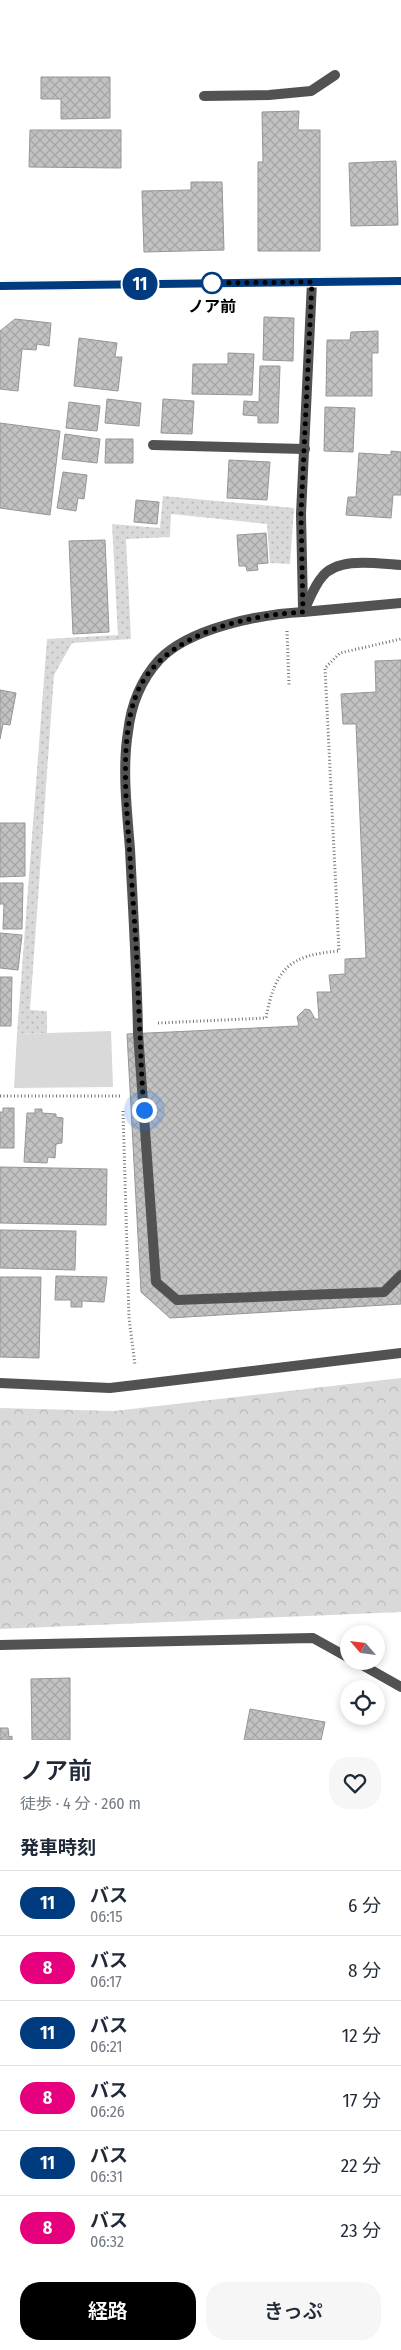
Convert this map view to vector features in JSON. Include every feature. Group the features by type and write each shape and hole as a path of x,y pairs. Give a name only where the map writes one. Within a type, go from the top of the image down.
{"street":[{"path":"204,96 269,95 311,91 335,76"},
{"path":"0,286 401,280"},
{"path":"303,612 301,514 312,282"},
{"path":"153,445 305,449"},
{"path":"303,612 322,576 338,566 350,564 401,564"},
{"path":"401,603 286,613 227,625 176,646 160,659 144,680 134,702 128,732 126,798 138,993 138,1033 156,1282 177,1300 384,1292 401,1274"},
{"path":"0,1383 110,1388 401,1353"},
{"path":"0,1645 313,1638 340,1653"},
{"path":"371,1670 401,1687"}],"path":[{"path":"286,625 290,685"},
{"path":"158,1023 266,1018 270,996 286,967 313,953 339,951 325,668 340,653 401,639"},
{"path":"122,1087 129,1318 135,1365"},
{"path":"0,1096 122,1096"}],"green space":[{"path":"163,496 294,508 290,564 270,563 267,524 171,514 170,537 126,539 131,639 72,643 54,675 30,1010 47,1011 47,1033 17,1034 47,639 118,635 112,524 160,528"},
{"path":"111,1031 113,1087 14,1088 17,1034"},
{"path":"401,1378 401,1612 0,1629 0,1408 114,1411"}],"building":[{"path":"41,77 110,77 110,118 61,119 61,99 41,99"},
{"path":"299,111 298,130 320,130 320,251 258,251 258,162 263,162 262,112"},
{"path":"30,130 121,130 121,168 29,167"},
{"path":"396,161 398,225 351,226 349,163"},
{"path":"191,182 222,182 224,250 144,252 142,191 191,190"},
{"path":"264,317 294,318 293,361 263,360"},
{"path":"15,319 51,323 49,346 37,344 36,350 22,349 18,391 0,389 0,331"},
{"path":"378,331 378,353 372,353 372,396 326,396 327,340 350,340 351,332"},
{"path":"79,338 117,343 115,357 122,357 118,391 74,386"},
{"path":"228,353 254,354 252,395 192,394 193,364 228,364"},
{"path":"260,366 280,366 278,423 258,423 258,416 243,415 244,401 259,402"},
{"path":"107,399 141,403 139,426 105,423"},
{"path":"163,399 194,401 192,434 161,433"},
{"path":"69,402 100,406 97,431 66,428"},
{"path":"325,407 355,408 353,452 324,451"},
{"path":"0,423 60,431 50,515 0,508"},
{"path":"65,434 100,439 97,463 62,459"},
{"path":"106,439 133,439 133,463 105,463"},
{"path":"391,451 401,452 401,495 393,495 391,518 346,515 348,497 356,497 359,453 391,455"},
{"path":"229,460 270,462 267,500 227,498"},
{"path":"63,472 87,475 84,499 78,498 76,511 57,508"},
{"path":"136,500 159,502 157,524 134,522"},
{"path":"266,533 268,563 257,564 258,570 247,571 246,566 239,566 237,535"},
{"path":"105,540 109,632 73,634 69,541"},
{"path":"401,660 401,1304 170,1318 141,1292 127,1034 299,1026 297,1017 305,1009 310,1010 315,1019 319,1019 317,992 331,992 329,975 345,974 345,959 366,958 356,724 343,724 341,694 376,692 375,661"},
{"path":"0,690 16,693 10,725 3,724 0,739"},
{"path":"0,823 25,823 25,876 0,877"},
{"path":"0,883 23,883 22,929 3,929 4,904 0,904"},
{"path":"0,933 22,935 18,970 0,968"},
{"path":"0,977 12,977 11,1026 0,1026"},
{"path":"3,1108 14,1108 14,1148 0,1148 0,1112 3,1112"},
{"path":"35,1109 42,1109 42,1113 56,1114 56,1117 63,1118 62,1143 56,1144 55,1158 48,1157 47,1163 24,1162 27,1113 35,1113"},
{"path":"0,1167 107,1169 106,1225 0,1223"},
{"path":"0,1230 76,1231 75,1270 0,1268"},
{"path":"56,1276 107,1277 104,1302 82,1301 82,1307 71,1307 71,1300 55,1300"},
{"path":"0,1277 41,1277 39,1358 0,1357"},
{"path":"70,1678 70,1740 32,1740 31,1679"},
{"path":"250,1709 325,1722 321,1740 244,1740"},
{"path":"0,1728 8,1728 9,1737 12,1736 12,1740 0,1740"}],"bus line":[{"name":"11","path":"0,286 401,281"}],"place":[{"name":"ノア前","path":"212,283"}],"route":[{"path":"144,1110 138,1033 138,993 126,798 128,732 134,702 144,680 160,659 176,646 227,625 286,613 303,612 304,568 301,514 312,282 212,283"}]}
